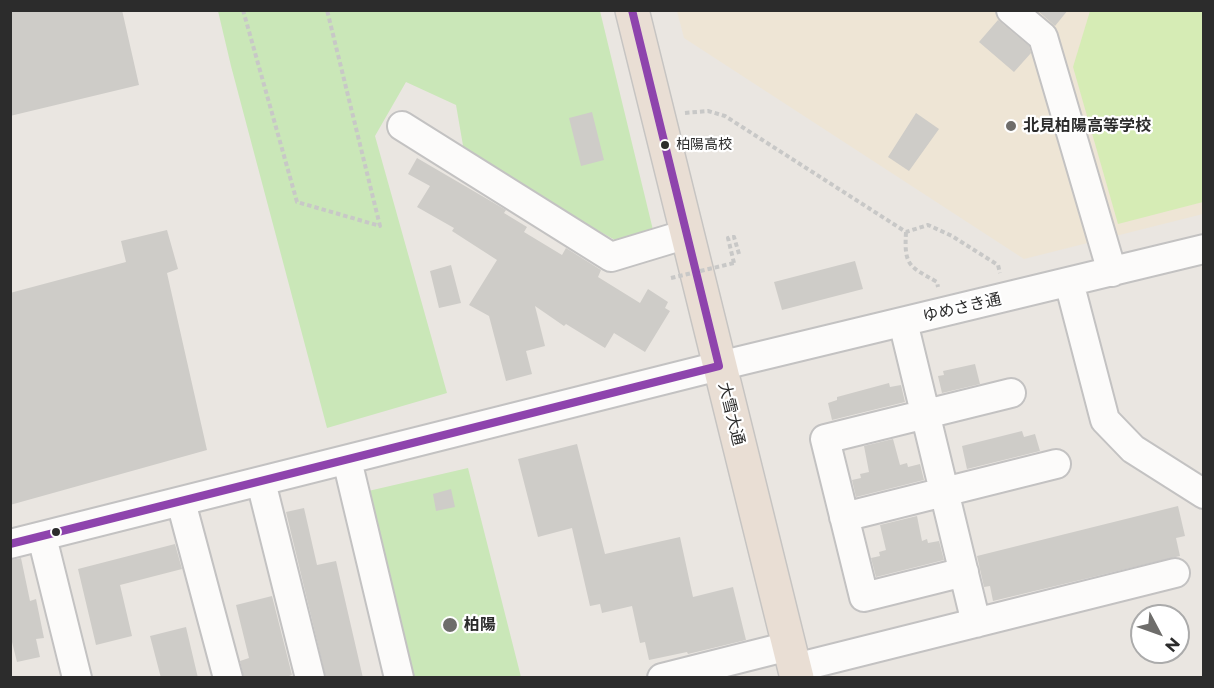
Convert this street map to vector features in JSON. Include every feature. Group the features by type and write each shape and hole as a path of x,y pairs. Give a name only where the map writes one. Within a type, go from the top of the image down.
{"highway":[{"name":"大雪大通","path":"637,12 658,114 794,664"}],"street":[{"path":"1011,10 1042,37 1112,272"},
{"path":"402,126 611,257 687,234"},
{"name":"ゆめさき通","path":"10,544 719,366 1203,249"},
{"path":"1070,282 1105,420 1133,448 1203,494"},
{"path":"903,322 976,623"},
{"path":"964,572 864,597 825,439 1011,393"},
{"path":"347,460 399,678"},
{"path":"844,517 1056,464"},
{"path":"261,482 310,678"},
{"path":"181,502 228,678"},
{"path":"42,537 76,678"},
{"path":"662,678 794,664 976,623 1175,573"}],"path":[{"path":"243,10 297,202 380,226 327,10"},
{"path":"658,114 708,111 725,116 906,232"},
{"path":"906,232 928,225 952,236 998,265 1007,297"},
{"path":"906,232 905,255 913,268 937,282 945,312"},
{"path":"671,278 734,263 728,238 734,237 739,254"}],"shaded area":[{"name":"北見柏陽高等学校","path":"677,11 1203,11 1203,214 1024,259 684,38"}],"green space":[{"path":"218,11 600,11 653,230 615,240 465,157 456,105 406,82 375,136 447,393 327,428"},
{"path":"1090,11 1203,11 1203,202 1118,224 1073,67"},
{"path":"468,468 521,677 412,677 364,492"}],"building":[{"path":"10,10 122,10 139,85 10,116"},
{"path":"1037,10 1068,10 1055,26"},
{"path":"998,20 1029,46 1031,53 1014,72 979,42"},
{"path":"592,112 604,160 581,166 569,118"},
{"path":"916,113 939,129 909,171 888,157"},
{"path":"417,158 506,210 504,213 527,227 524,232 562,255 566,248 601,270 598,277 640,303 648,289 668,302 665,308 670,311 645,352 614,333 605,348 566,324 564,326 535,306 545,346 526,351 532,374 506,381 489,316 469,305 497,260 452,231 454,228 417,207 430,186 408,174"},
{"path":"167,230 178,269 167,273 207,450 10,505 10,293 126,262 121,241"},
{"path":"855,261 863,289 782,310 774,282"},
{"path":"451,265 461,303 439,308 430,271"},
{"path":"975,364 980,384 942,393 938,376 944,375 943,371"},
{"path":"889,383 890,387 901,385 905,402 832,420 828,403 837,400 837,397"},
{"path":"1022,431 1024,437 1035,434 1040,451 967,469 962,446"},
{"path":"893,439 900,465 907,463 908,467 920,464 924,480 856,497 852,480 861,478 860,474 869,472 864,446"},
{"path":"577,444 605,554 680,537 693,597 733,587 746,640 688,654 687,652 649,660 645,642 640,643 632,606 602,613 600,604 590,606 572,528 538,537 518,459"},
{"path":"451,489 455,507 436,511 433,494"},
{"path":"1178,506 1185,536 1176,538 1180,556 993,601 990,586 984,587 977,556"},
{"path":"304,508 317,565 336,561 363,678 326,678 286,512"},
{"path":"917,516 922,541 927,539 928,543 939,541 944,560 876,577 871,558 880,556 879,552 886,550 880,525"},
{"path":"175,544 182,569 120,585 132,636 96,645 78,569"},
{"path":"21,558 30,601 36,599 44,638 36,639 40,657 17,662 10,634 10,560"},
{"path":"272,596 292,675 283,678 244,678 240,661 249,658 236,605"},
{"path":"186,627 198,678 161,678 150,636"}],"transit line":[{"path":"10,544 719,366 632,10"}],"place":[{"name":"北見柏陽高等学校","path":"1011,126"},
{"name":"柏陽高校","path":"665,145"},
{"name":"柏陽","path":"450,625"}]}
